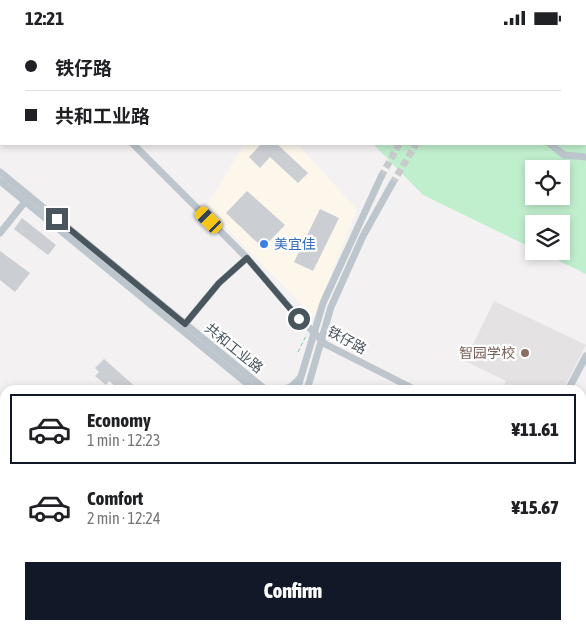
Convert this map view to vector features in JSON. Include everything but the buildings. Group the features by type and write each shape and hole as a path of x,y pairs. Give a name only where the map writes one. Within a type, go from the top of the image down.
{"street":[{"name":"铁仔路","path":"134,145 247,258 309,329 325,344 406,385"},
{"path":"551,145 564,155 586,157"},
{"name":"共和工业路","path":"0,173 27,199 256,385"},
{"path":"298,385 323,303 381,177"},
{"name":"共和工业路","path":"0,181 27,199 185,324 256,385"},
{"path":"308,385 331,307 363,236 392,184"},
{"path":"0,233 27,199"},
{"path":"185,324 219,283 247,258"},
{"path":"571,385 586,356"},
{"path":"293,385 301,375"}],"path":[{"path":"298,352 309,329"}],"shaded area":[{"path":"243,145 299,145 357,210 314,317 206,207"},
{"name":"智园学校","path":"494,301 586,345 566,385 504,385 506,381 465,361"}],"green space":[{"path":"374,145 586,145 586,274 557,260 570,260 570,215 525,215 525,245 423,195"}],"tunnel":[{"path":"381,177 398,145"},
{"path":"392,184 415,145"}],"place":[{"name":"美宜佳","path":"264,244"},
{"name":"智园学校","path":"525,353"}],"route":[{"path":"57,219 185,324 219,283 247,258 299,319"}]}
